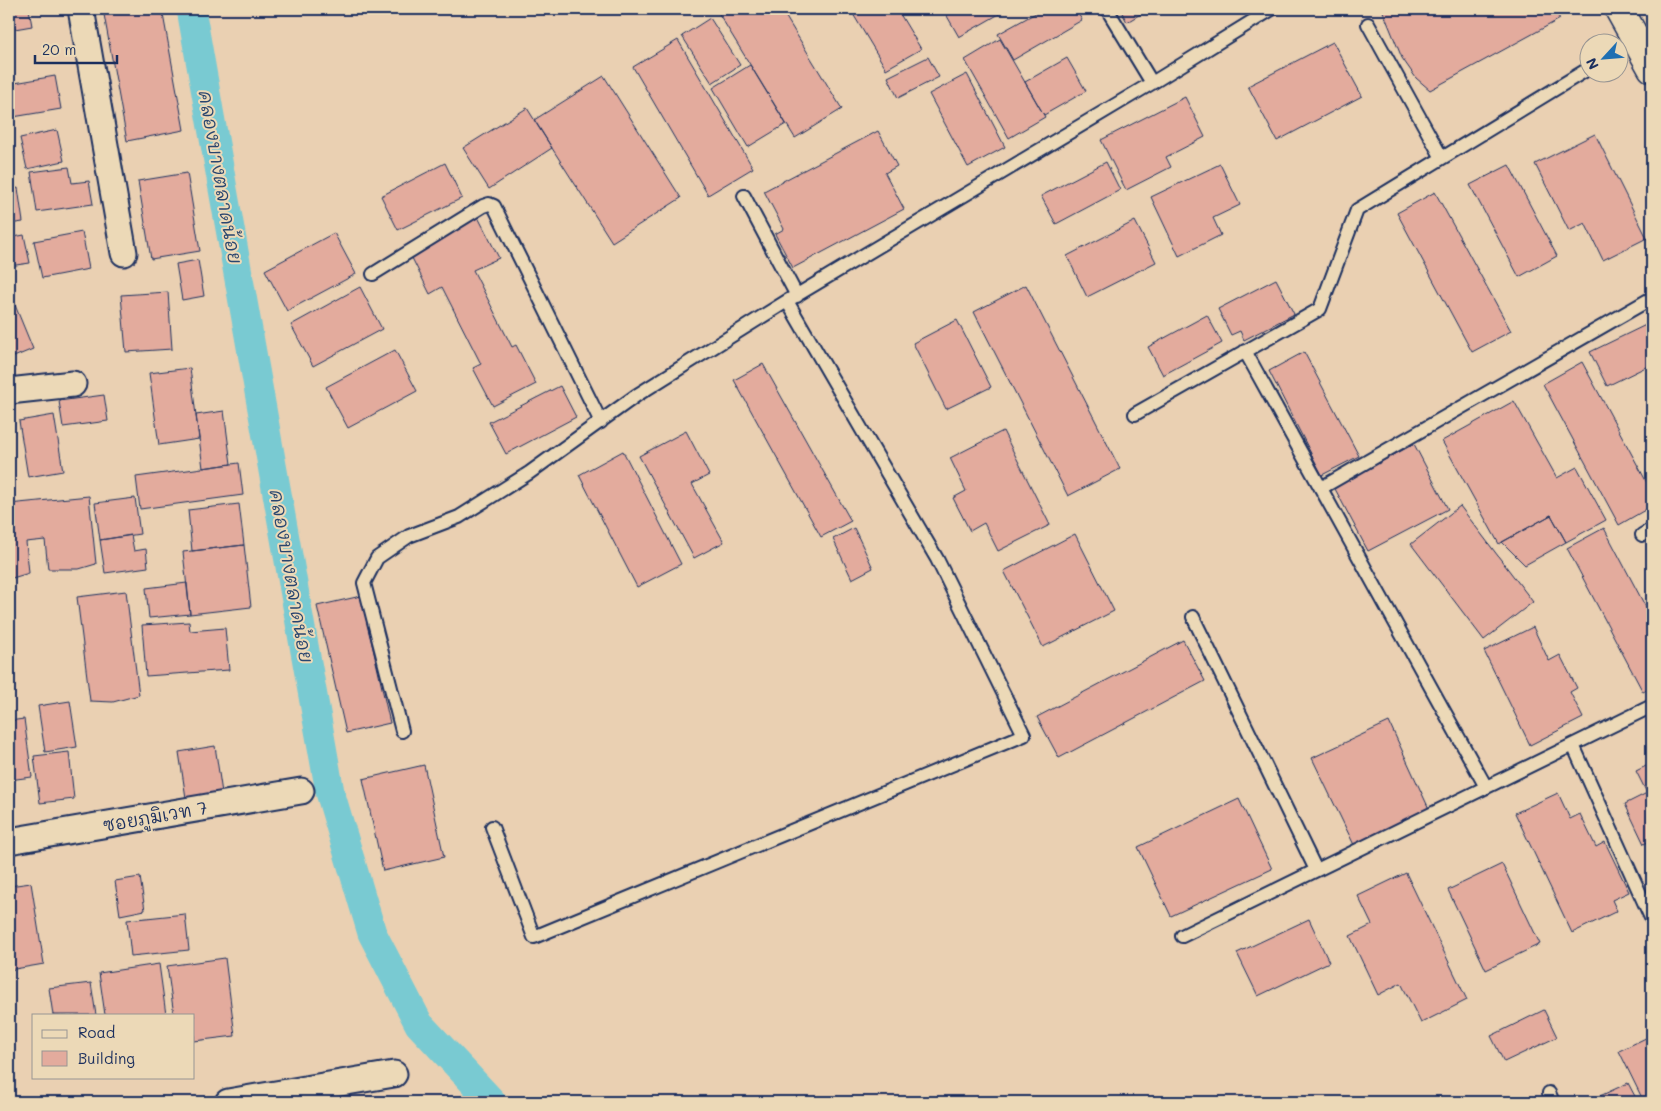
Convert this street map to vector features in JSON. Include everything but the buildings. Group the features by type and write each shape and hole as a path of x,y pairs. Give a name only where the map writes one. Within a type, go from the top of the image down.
{"street":[{"path":"81,9 124,253"},
{"path":"1619,9 1625,32"},
{"path":"1628,45 1652,68"},
{"path":"9,392 74,384"},
{"name":"ซอยภูมิเวท 7","path":"9,841 301,792"},
{"path":"228,1102 394,1074"}],"lane":[{"path":"1107,9 1152,83"},
{"path":"402,731 364,584 377,558 410,536 459,517 529,474 637,395 792,298 1272,9"},
{"path":"1368,24 1442,158"},
{"path":"1135,414 1320,309 1357,210 1578,75"},
{"path":"492,827 534,937 1024,735 937,559 792,298 744,196"},
{"path":"373,274 483,206 489,204 494,206 600,422"},
{"path":"1320,488 1652,298"},
{"path":"1245,351 1486,787"},
{"path":"1193,617 1316,870"},
{"path":"1182,936 1652,706"},
{"path":"1573,745 1652,920"}],"waterway":[{"name":"คลองบางตลาดน้อย","path":"191,9 330,792 372,933 419,1024 492,1102"}]}
